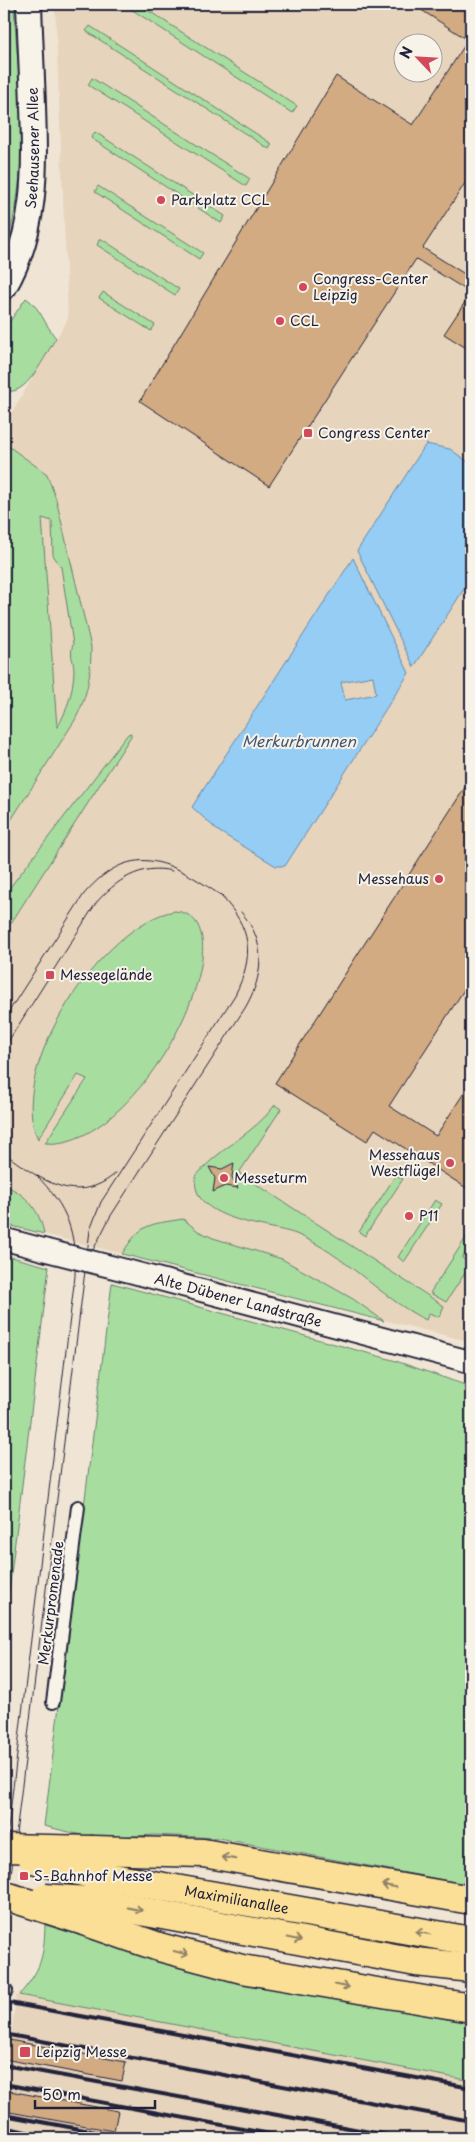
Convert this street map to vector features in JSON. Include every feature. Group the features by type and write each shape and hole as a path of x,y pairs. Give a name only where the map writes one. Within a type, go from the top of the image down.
{"highway":[{"name":"Maximilianallee","path":"4,1850 88,1887 416,1962 471,1968"},
{"path":"5,1896 88,1887 203,1854 471,1900"},
{"name":"Maximilianallee","path":"88,1887 471,1941"},
{"path":"88,1887 159,1947 242,1969 471,2008"}],"main road":[{"name":"Seehausener Allee","path":"4,287 21,252 29,224 35,168 29,4"}],"street":[{"name":"Alte Dübener Landstraße","path":"4,1239 471,1362"},
{"name":"Merkurpromenade","path":"54,1702 78,1507"}],"shaded area":[{"path":"55,4 471,4 471,1342 4,1224 4,812 38,468 4,443 4,425 68,319"},
{"path":"19,1995 471,2081 471,2138 4,2138 4,2098 16,1996"}],"green space":[{"path":"4,4 14,4 20,97 21,159 13,220 4,250"},
{"path":"123,4 138,4 297,106 292,113"},
{"path":"90,26 272,144 269,149 86,31"},
{"path":"92,78 250,179 246,186 88,85"},
{"path":"95,132 225,216 221,223 91,138"},
{"path":"98,186 203,253 199,259 95,192"},
{"path":"100,238 179,289 175,295 97,245"},
{"path":"103,292 155,325 151,331 99,298"},
{"path":"26,298 39,311 56,338 41,364 27,382 20,388 12,391 4,390 4,330"},
{"path":"4,443 47,474 56,499 91,647 88,684 75,720 4,831","holes":["42,518 52,521 53,555 61,567 73,644 74,671 69,701 57,728"]},
{"path":"131,733 131,736 4,934 4,895 128,734"},
{"path":"175,911 197,923 202,952 195,990 176,1033 149,1076 116,1112 81,1136 45,1143 87,1079 78,1075 38,1139 31,1110 35,1076 48,1040 67,1004 91,970 119,942 147,921"},
{"path":"275,1105 281,1109 239,1173 444,1306 439,1317 429,1313 426,1320 409,1311 314,1242 284,1230 233,1218 204,1203 197,1191 196,1176 215,1157 257,1124"},
{"path":"396,1175 403,1179 365,1236 359,1232"},
{"path":"4,1185 19,1193 31,1204 39,1217 44,1234 4,1224"},
{"path":"435,1200 442,1204 404,1262 398,1257"},
{"path":"183,1219 198,1231 213,1238 282,1259 353,1299 384,1321 122,1254 141,1230 154,1224"},
{"path":"471,1230 471,1243 462,1258 471,1264 446,1302 430,1293"},
{"path":"4,1255 49,1267 4,1631"},
{"path":"112,1283 393,1360 471,1387 471,1885 218,1838 154,1835 94,1838 44,1826"},
{"path":"45,1925 232,1980 471,2023 471,2081 19,1995 32,1978 40,1963 44,1946"}],"water":[{"path":"426,444 450,449 471,464 471,578 414,667 357,551"},
{"name":"Merkurbrunnen","path":"353,558 409,673 285,866 276,866 218,831 192,807","holes":["373,676 376,694 345,700 341,682"]}],"building":[{"name":"Congress-Center Leipzig","path":"412,4 471,4 471,174 423,248 471,278 471,293 416,259 269,486 140,401 336,76 413,125 468,40"},
{"path":"471,293 471,351 444,334"},
{"name":"Messehaus","path":"471,778 471,979 389,1106 436,1136 471,1082 471,1191 375,1129 367,1141 275,1083"},
{"name":"Messeturm","path":"234,1163 232,1177 238,1188 225,1186 213,1192 215,1178 209,1167 222,1169"},
{"path":"4,2039 126,2062 122,2081 4,2059"},
{"path":"4,2090 118,2111 114,2131 4,2111"}],"tram line":[{"path":"4,1019 84,894 102,876 120,865 137,861 155,862 172,867 189,875 226,899"},
{"path":"4,1048 96,903 103,895 120,881 139,872 161,869 172,871"},
{"path":"4,1932 90,1230 101,1202 235,995 241,981 246,967 247,942 239,919 220,895"},
{"path":"90,1256 110,1217 251,996 259,971 259,947 249,923 241,912"},
{"path":"4,1153 44,1180 72,1189 87,1188 101,1183 116,1173"},
{"path":"4,1862 75,1276 74,1246 68,1221 56,1198 36,1175"}],"railway":[{"path":"4,2002 471,2088"},
{"path":"4,2034 471,2121"},
{"path":"4,2065 403,2138"},
{"path":"4,2084 291,2138"},
{"path":"4,2115 128,2138"},
{"path":"4,2127 52,2138"}],"place":[{"name":"Parkplatz CCL","path":"161,200"},
{"name":"Congress-Center Leipzig","path":"303,287"},
{"name":"CCL","path":"280,321"},
{"name":"Congress Center","path":"308,433"},
{"name":"Messehaus","path":"439,879"},
{"name":"Messegelände","path":"50,975"},
{"name":"Messehaus Westflügel","path":"450,1163"},
{"name":"Messeturm","path":"224,1178"},
{"name":"P11","path":"409,1216"},
{"name":"S-Bahnhof Messe","path":"24,1876"},
{"name":"Leipzig Messe","path":"25,2052"}]}
